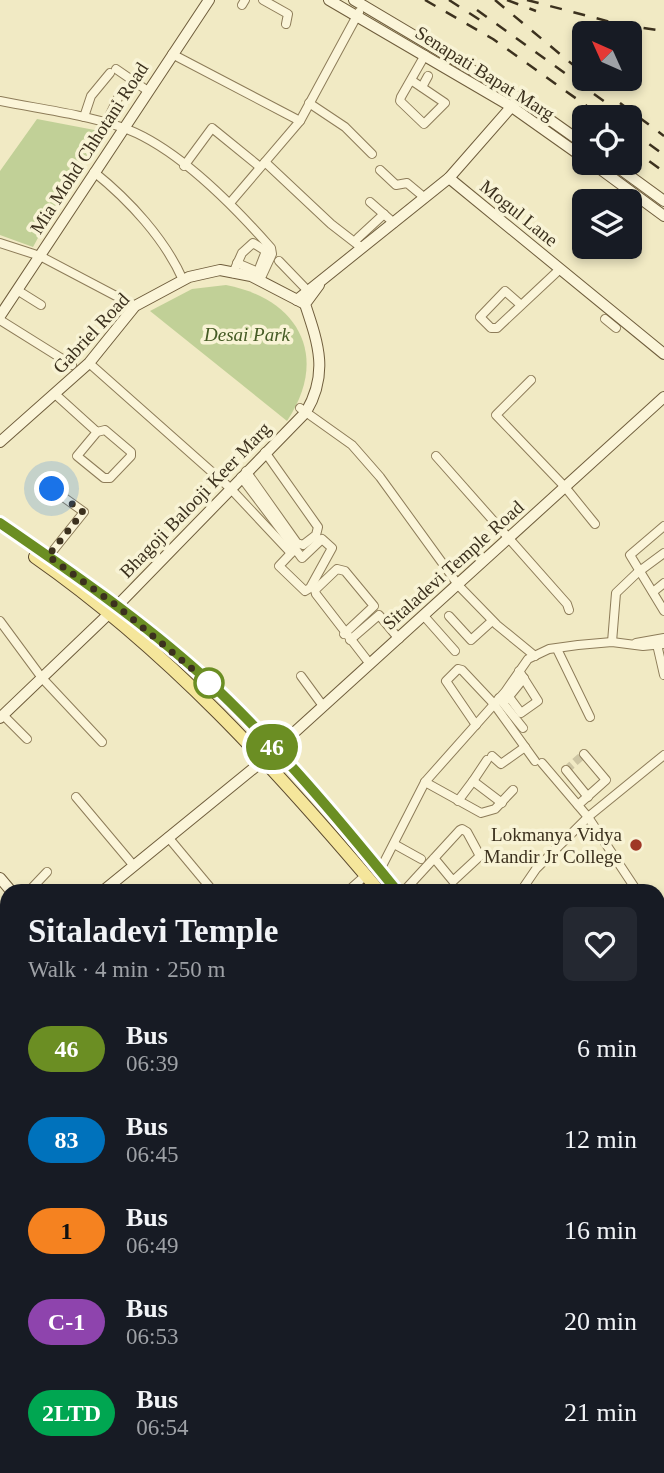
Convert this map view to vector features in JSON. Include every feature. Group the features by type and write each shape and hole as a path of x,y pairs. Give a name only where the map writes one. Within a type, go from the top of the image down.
{"main road":[{"path":"0,523 48,556 113,610"},
{"path":"0,533 113,610 204,678 270,755 372,884"},
{"path":"270,755 391,884"}],"street":[{"name":"Mia Mohd Chhotani Road","path":"0,318 209,0"},
{"name":"Senapati Bapat Marg","path":"329,0 358,7 572,138"},
{"path":"267,1 288,14 286,24"},
{"path":"230,203 300,121 358,7"},
{"name":"Senapati Bapat Marg","path":"358,7 428,64 515,102"},
{"path":"172,54 300,121"},
{"path":"411,80 445,103 424,124 400,100 411,80 428,64"},
{"path":"422,87 428,64"},
{"path":"84,117 88,102 113,71 148,91"},
{"path":"106,123 119,96"},
{"path":"0,101 84,117 124,128 166,152 230,203 272,250 260,278"},
{"path":"360,243 394,223 449,178 515,102"},
{"path":"309,103 345,127 372,154"},
{"path":"184,166 212,128 263,165 331,224 360,243"},
{"name":"Senapati Bapat Marg","path":"560,133 572,146"},
{"path":"380,170 396,186 407,183 425,198"},
{"path":"94,172 120,193 150,229 183,280"},
{"path":"620,175 664,216"},
{"path":"624,175 664,201"},
{"name":"Mogul Lane","path":"449,178 664,354"},
{"path":"370,202 394,223"},
{"path":"302,304 384,215"},
{"path":"0,243 40,256 135,306"},
{"path":"235,268 247,246 253,243 266,251 260,278"},
{"path":"260,278 276,263 307,290"},
{"name":"Gabriel Road","path":"0,442 89,363 135,306 183,280 235,268 260,278 302,304"},
{"path":"522,305 505,291 480,317 491,328 497,328 522,305 561,269"},
{"path":"319,285 307,290 302,304 302,316 309,320 319,344 319,380 315,396 303,410 352,445 459,586 529,655"},
{"path":"17,290 41,305"},
{"path":"0,318 72,365"},
{"path":"605,319 616,328"},
{"path":"89,363 230,488 271,535 284,540"},
{"path":"531,380 496,415 498,424 565,487 595,524"},
{"path":"55,394 97,432"},
{"name":"Sitaladevi Temple Road","path":"112,884 270,755 664,397"},
{"name":"Bhagoji Balooji Keer Marg","path":"1,717 113,610 286,429 293,427 303,410"},
{"path":"105,430 131,452 131,456 110,478 104,478 78,456 97,432 105,430"},
{"path":"244,474 297,543 303,545 316,535 318,527 265,452"},
{"path":"436,456 567,604 569,611"},
{"path":"244,474 293,551 302,558 322,539 332,548 310,588 305,591 279,566 293,551"},
{"path":"48,556 83,512 52,489"},
{"path":"664,526 632,551 639,572 664,610"},
{"path":"612,642 616,593 639,572 663,557"},
{"path":"347,637 374,606 345,571 337,569 315,590 347,637 370,664"},
{"path":"653,592 664,583"},
{"path":"347,637 379,615 399,639"},
{"path":"449,616 471,640 492,621"},
{"path":"424,617 455,651"},
{"path":"0,621 42,678 102,742"},
{"path":"380,870 425,782 501,701 522,675 529,655 544,647 553,649 612,642 643,646 660,641 664,675"},
{"path":"553,649 590,717"},
{"path":"476,725 447,683 448,677 461,670 521,713 537,702 538,697 522,675"},
{"path":"301,676 323,706"},
{"path":"501,701 523,728"},
{"path":"501,701 524,747 588,817 632,884"},
{"path":"1,717 27,739"},
{"path":"458,801 490,758 501,764 524,747"},
{"path":"578,806 606,780 584,754"},
{"path":"526,884 536,869 588,817 664,755"},
{"path":"566,770 588,797"},
{"path":"473,781 502,803"},
{"path":"425,782 481,813 502,803 513,790"},
{"path":"76,797 134,866"},
{"path":"411,884 462,829 467,832 480,856 453,881 435,858"},
{"path":"168,837 207,884"},
{"path":"394,844 421,859"},
{"path":"36,884 47,872"},
{"path":"356,884 366,876"}],"green space":[{"path":"37,119 105,132 56,205 33,247 0,235 0,171"},
{"name":"Desai Park","path":"226,285 251,292 272,303 289,317 300,334 306,354 306,375 300,397 287,421 150,311 192,289"}],"tunnel":[{"path":"566,770 584,754"}],"railway":[{"path":"425,0 493,39 585,105"},
{"path":"449,0 483,22"},
{"path":"495,0 572,64"},
{"path":"507,0 536,11"},
{"path":"527,0 622,25 664,31"},
{"path":"477,10 609,105"},
{"path":"620,103 664,136"},
{"path":"642,139 664,155"},
{"path":"642,156 664,172"}],"bus line":[{"name":"46","path":"0,523 117,606 204,678 275,750 391,884"}],"place":[{"name":"Lokmanya Vidya Mandir Jr College","path":"636,845"}],"route":[{"path":"52,489 83,512 48,556 117,606 209,683"}]}
